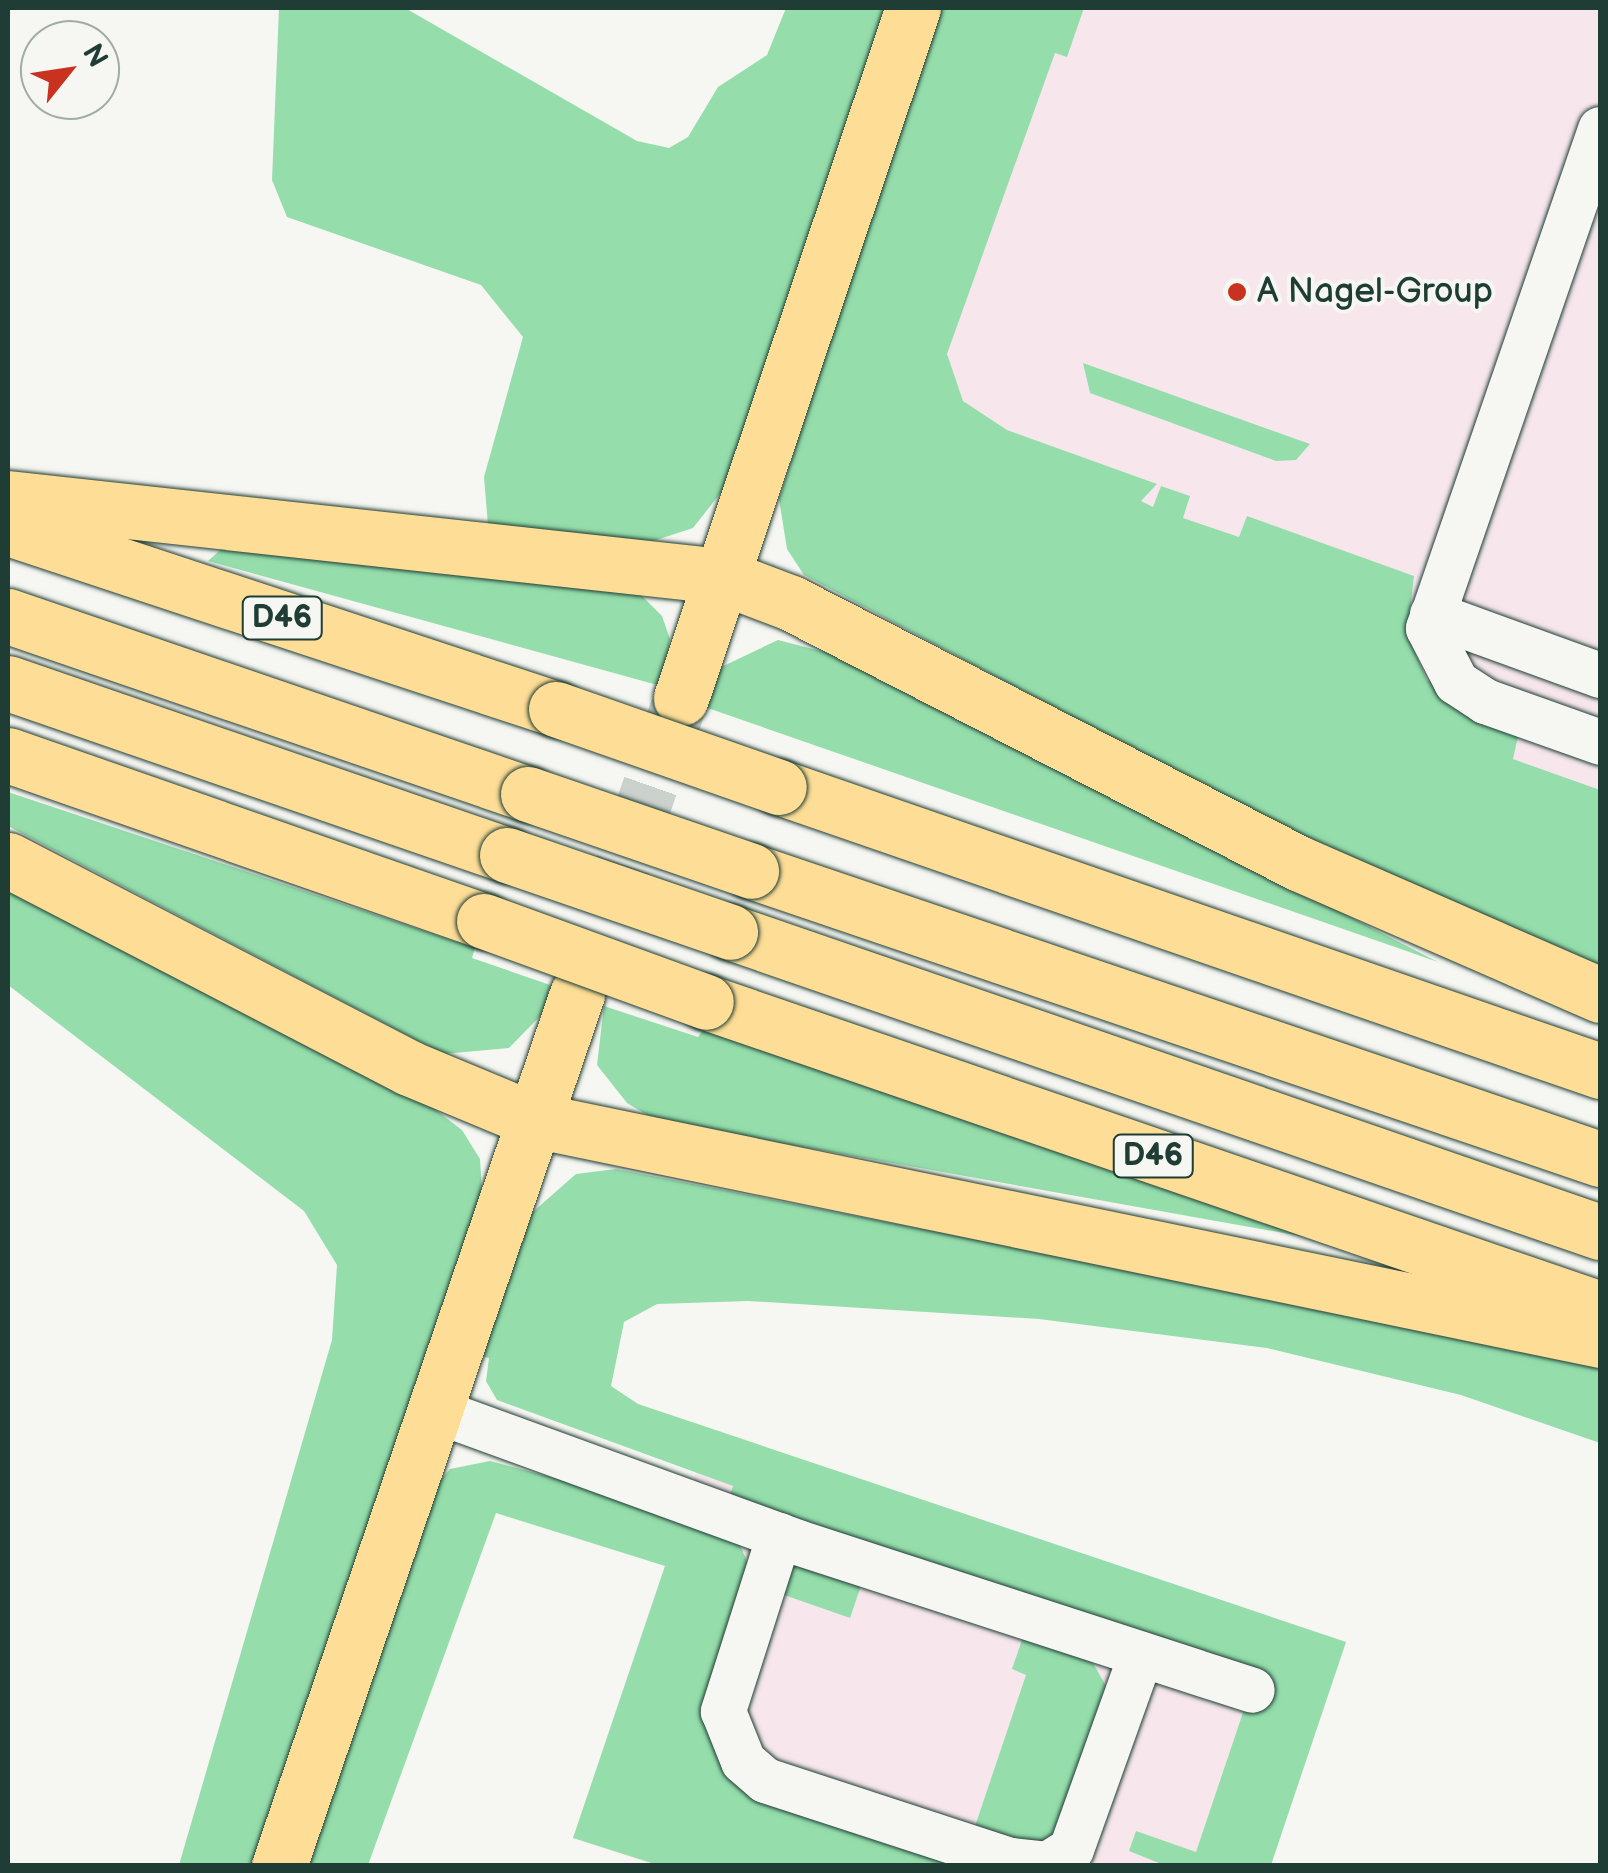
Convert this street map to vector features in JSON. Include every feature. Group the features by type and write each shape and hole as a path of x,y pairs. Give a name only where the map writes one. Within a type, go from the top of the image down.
{"main road":[{"path":"680,698 913,8"},
{"path":"8,498 720,576 790,603 1298,863 1600,995"},
{"name":"D46","path":"8,528 556,710 1600,1071"},
{"path":"8,616 1600,1160"},
{"path":"8,683 1600,1232"},
{"name":"D46","path":"8,756 706,1002 1600,1309"},
{"path":"8,860 408,1068 534,1120 1600,1340"},
{"path":"279,1866 577,994"}],"lane":[{"path":"1600,129 1432,614 1438,659 1456,682 1600,742"},
{"path":"1432,614 1600,675"},
{"path":"435,1410 779,1535 1252,1690"},
{"path":"779,1535 723,1712 742,1761 766,1780 1010,1860 1048,1864 1072,1849 1140,1654"}],"shaded area":[{"path":"1034,8 1600,8 1600,863 916,457"},
{"path":"711,1429 1346,1642 1271,1865 658,1866 573,1838"}],"green space":[{"path":"279,8 405,8 637,141 669,148 688,137 718,87 767,55 786,8 890,8 723,490 693,528 644,544 488,525 484,477 523,337 481,285 287,217 272,180"},
{"path":"935,8 1084,8 1067,57 1055,53 947,354 963,401 1007,430 1157,484 1141,501 1153,507 1161,486 1190,496 1183,518 1239,537 1247,516 1414,576 1407,635 1427,680 1519,732 1513,759 1600,790 1600,974 1300,837 804,575 787,549 779,499"},
{"path":"1083,363 1310,444 1296,460 1276,461 1090,393"},
{"path":"226,545 634,588 662,616 670,639 661,686 208,561"},
{"path":"778,640 840,656 1438,962 699,705 717,669"},
{"path":"8,792 475,948 472,958 556,987 549,1007 509,1048 443,1054 8,826"},
{"path":"8,886 424,1101 462,1130 480,1159 483,1208 258,1865 179,1865 332,1340 337,1265 304,1211 8,985"},
{"path":"604,1006 698,1037 704,1029 1306,1237 657,1121 627,1103 597,1065"},
{"path":"616,1169 1600,1362 1600,1443 1461,1395 1267,1348 1039,1319 748,1301 657,1304 624,1322 611,1386 638,1404 1346,1642 1271,1865 1164,1865 1129,1851 1136,1831 1196,1852 1256,1674 730,1495 733,1486 497,1400 486,1381 489,1358 477,1355 527,1217 576,1174"},
{"path":"490,1461 620,1495 740,1545 753,1576 718,1735 1007,1865 658,1865 573,1838 665,1566 496,1513 368,1865 303,1866 437,1484 450,1469"},
{"path":"804,1563 862,1583 850,1618 770,1590 786,1569"},
{"path":"1023,1637 1093,1663 1107,1688 1058,1831 1041,1847 972,1835 1026,1675 1012,1669"}],"tunnel":[{"path":"577,994 680,701"}],"place":[{"name":"A Nagel-Group","path":"1237,292"}]}
